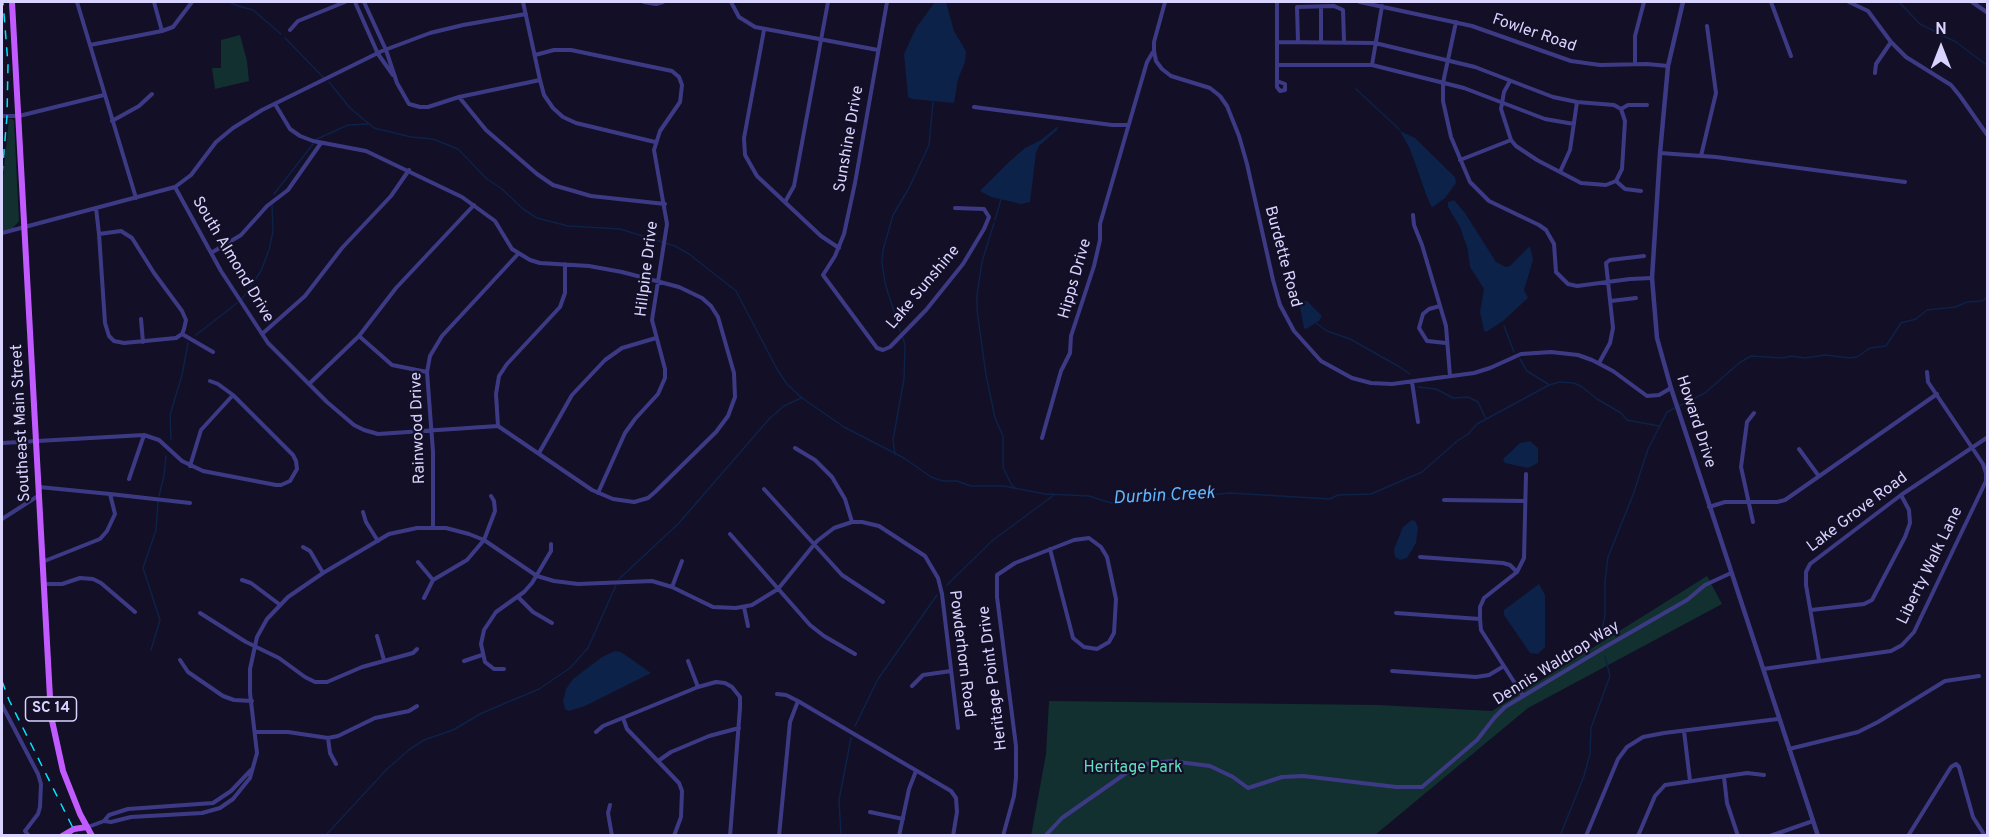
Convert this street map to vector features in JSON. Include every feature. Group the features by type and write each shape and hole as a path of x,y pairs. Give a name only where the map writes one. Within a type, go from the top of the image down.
{"main road":[{"name":"Southeast Main Street","path":"12,2 49,692 54,734 63,771 92,836"},
{"path":"62,836 74,829 87,827"},
{"path":"75,836 87,827"}],"street":[{"path":"77,2 135,198"},
{"path":"154,2 162,31"},
{"path":"90,45 172,27 192,2"},
{"path":"290,30 298,21 345,2"},
{"path":"355,2 378,54 397,81"},
{"path":"364,2 406,100 416,106 428,107 484,91 540,80"},
{"path":"523,2 540,80 550,104 567,119 655,142 660,130 677,108 682,95 681,81 674,72 570,50 554,50 535,55"},
{"path":"644,2 656,4 663,2"},
{"path":"731,2 743,21 764,30 878,50"},
{"path":"785,202 794,186 828,2"},
{"name":"Sunshine Drive","path":"823,275 839,248 852,198 886,2"},
{"path":"1154,51 1165,2 1156,2"},
{"path":"1276,2 1277,81"},
{"name":"Fowler Road","path":"1360,2 1483,29 1571,61 1600,65 1668,66"},
{"path":"1635,64 1635,36 1644,2"},
{"name":"Howard Drive","path":"1683,2 1668,66 1660,153 1652,278 1657,338 1709,507 1818,836"},
{"path":"1772,2 1791,56"},
{"path":"1849,2 1868,11 1891,42 1913,62 1951,85 1988,136"},
{"path":"1972,2 1988,12"},
{"path":"1298,42 1297,7 1321,6 1339,7 1343,10 1344,41"},
{"path":"1321,6 1321,42"},
{"path":"1372,65 1382,6"},
{"path":"2,233 175,187 190,175 220,138 250,117 275,104 386,50 430,33 526,14"},
{"path":"1456,22 1443,83 1447,124 1470,182 1482,196 1546,230 1554,244 1556,272 1563,280 1577,286 1652,278"},
{"path":"1701,156 1716,93 1707,26"},
{"path":"764,30 744,148 754,172 821,236 839,248"},
{"path":"1276,42 1375,43 1475,67 1553,97 1577,102 1608,104 1621,109"},
{"path":"1875,73 1876,64 1891,42"},
{"name":"Hipps Drive","path":"1042,438 1061,371 1070,353 1071,336 1094,266 1100,240 1100,224 1128,126 1147,62 1154,51"},
{"name":"Burdette Road","path":"1154,51 1156,61 1166,73 1210,88 1227,106 1247,164 1276,294 1284,314 1300,339 1321,361 1352,378 1377,384 1412,382 1481,371 1517,355 1536,351 1578,355 1599,363 1647,396 1656,396 1671,388"},
{"path":"1277,65 1372,65 1464,88 1545,119 1574,124"},
{"path":"1510,81 1502,102 1503,118 1511,140 1521,151 1587,184 1606,185 1616,181 1622,169 1625,121 1621,109"},
{"path":"112,121 139,106 152,94"},
{"path":"2,116 19,116 105,95"},
{"path":"459,98 486,130 553,185 591,196 664,204"},
{"path":"1560,172 1570,150 1577,102"},
{"path":"275,104 290,129 296,134 321,143 366,151 453,191 498,224 507,243 519,254 540,263 565,264 609,269 658,281 697,295 707,302 714,310 729,356 736,388 734,403 723,423 650,496 637,502 620,501 598,493 498,426 496,394 499,376 507,364 560,307 565,293 565,264"},
{"path":"1621,109 1628,105 1647,105"},
{"path":"974,107 1128,126"},
{"path":"1460,160 1511,140"},
{"name":"Hillpine Drive","path":"598,493 625,433 662,388 665,370 652,315 665,239 666,216 655,159 655,142"},
{"path":"211,253 241,236 267,206 288,190 321,143"},
{"path":"1660,153 1701,156 1905,182"},
{"path":"262,334 305,296 342,248 391,196 409,170"},
{"path":"1616,181 1625,189 1641,191"},
{"name":"South Almond Drive","path":"175,187 211,253 262,334 277,354 344,417 367,432 378,434 498,426"},
{"path":"309,384 359,336 396,288 474,205"},
{"path":"96,208 105,323 109,336 114,341 124,343 169,340 182,334 186,320 182,311 132,238 121,231 99,234"},
{"name":"Lake Sunshine","path":"823,275 873,344 879,349 887,349 926,310 963,264 988,221 988,214 984,209 956,208"},
{"path":"1413,215 1414,225 1446,326 1450,376"},
{"name":"Rainwood Drive","path":"433,528 434,466 428,372 430,356 439,339 519,254"},
{"path":"1599,363 1612,336 1613,319 1606,266 1608,261 1644,256"},
{"path":"1611,301 1636,298"},
{"path":"1440,306 1429,309 1423,314 1419,328 1427,341 1446,343"},
{"path":"141,319 143,342"},
{"path":"182,334 213,351"},
{"path":"359,336 392,365 428,372"},
{"path":"539,453 572,395 605,360 622,348 656,338"},
{"name":"Liberty Walk Lane","path":"1762,669 1891,651 1902,645 1914,632 1986,481 1983,465 1928,382 1927,372"},
{"path":"2,443 144,435 159,440 190,466 207,473 276,486 286,483 294,476 297,466 293,455 233,395 210,381"},
{"path":"1412,382 1418,422"},
{"path":"1709,507 1725,502 1785,500 1936,394"},
{"path":"190,466 201,430 233,395"},
{"path":"1753,522 1741,467 1748,422 1754,412"},
{"path":"129,479 144,435"},
{"name":"Lake Grove Road","path":"1819,660 1806,585 1806,572 1810,564 1901,495 1988,438"},
{"path":"87,827 104,821 111,822 131,817 214,811 238,795 250,778 257,753 250,669 263,625 279,604 323,573 378,541 403,530 433,528 457,530 484,540 537,576 569,583 644,581 672,586 713,607 744,607 761,601 778,589 814,545 828,532 852,522 845,499 832,477 815,460 795,448"},
{"path":"1799,449 1818,475"},
{"path":"1524,696 1481,630 1480,607 1486,594 1517,572 1524,558 1526,474"},
{"path":"38,487 190,503"},
{"path":"764,489 842,575 883,602"},
{"path":"42,562 103,537 114,518 110,494"},
{"path":"2,519 39,495"},
{"path":"1810,610 1864,604 1872,600 1910,523 1909,510 1901,495"},
{"path":"424,598 433,580 467,560 484,540 495,511 491,496"},
{"path":"1444,500 1525,501"},
{"path":"363,512 366,522 378,541"},
{"name":"Powderhorn Road","path":"852,522 868,523 885,529 920,552 931,564 942,592 958,728"},
{"path":"730,534 817,631 855,654"},
{"name":"Heritage Point Drive","path":"1004,836 1016,778 1014,727 997,597 997,575 1015,563 1050,549 1074,540 1089,538 1101,547 1107,557 1116,599 1114,633 1104,647 1089,649 1078,644 1073,638 1050,549"},
{"path":"504,669 491,668 482,655 482,639 488,622 496,612 518,597 537,576 551,551 550,544"},
{"path":"303,547 310,551 323,573"},
{"path":"1420,557 1503,563 1510,565 1517,572"},
{"path":"672,586 682,561"},
{"path":"418,562 433,580"},
{"name":"Dennis Waldrop Way","path":"1045,836 1062,818 1132,769 1171,761 1210,766 1233,777 1248,788 1282,777 1296,776 1396,787 1422,787 1477,740 1500,712 1605,646 1687,600 1705,585 1731,573"},
{"path":"44,584 62,584 80,578 93,579 135,612"},
{"path":"242,580 251,583 279,604"},
{"path":"518,597 532,612 552,623"},
{"path":"744,607 748,626"},
{"path":"200,613 279,658 309,680 319,682 331,680 384,660 413,653 417,649"},
{"path":"1396,613 1480,619"},
{"path":"377,636 384,660"},
{"path":"464,661 482,655"},
{"path":"180,660 188,672 224,696 234,700 252,701"},
{"path":"688,661 698,687"},
{"path":"1392,671 1480,677 1504,666"},
{"path":"912,686 923,675 951,671"},
{"path":"1788,749 1858,732 1945,681 1979,676"},
{"path":"596,732 603,726 698,687 716,682 732,687 740,697 730,836"},
{"path":"777,694 786,695 798,701 951,791 956,798 957,812 953,836"},
{"path":"779,836 790,722 798,701"},
{"path":"2,705 34,765 41,784 40,807 38,814 25,831 28,836"},
{"path":"256,732 288,732 328,738 338,736 375,718 409,711 417,706"},
{"path":"623,718 627,729 679,783 682,791 681,817 674,836"},
{"path":"1586,836 1618,759 1627,747 1643,737 1778,719"},
{"path":"658,761 709,736 739,728"},
{"path":"1684,731 1690,781"},
{"path":"328,738 330,753 336,764"},
{"path":"1908,836 1951,767 1956,764 1959,767 1973,817 1985,836"},
{"path":"104,821 109,815 128,809 213,803 231,790 251,769"},
{"path":"899,836 909,789 916,771"},
{"path":"1638,836 1655,796 1665,785 1747,773 1764,775"},
{"path":"1724,777 1727,803 1738,836"},
{"path":"610,805 608,813 612,836"},
{"path":"870,812 903,819"},
{"path":"1770,836 1813,821"}],"green space":[{"path":"240,35 247,61 249,81 215,89 212,68 221,68 221,40"},
{"path":"9,119 14,121 19,221 13,228 2,231 2,186"},
{"name":"Heritage Park","path":"1707,576 1722,604 1528,708 1375,835 1031,836 1046,754 1049,701 1378,705 1492,711"}],"water":[{"path":"935,2 946,2 954,31 966,51 954,103 908,97 904,54 916,28"},
{"path":"1058,126 1057,130 1039,146 1036,153 1030,202 1021,204 991,197 980,191 1025,148 1041,140"},
{"path":"1400,131 1415,138 1455,177 1456,183 1445,198 1433,207 1410,149"},
{"path":"1454,200 1465,213 1496,262 1506,267 1510,266 1530,246 1533,260 1524,290 1528,298 1503,321 1486,332 1480,312 1484,289 1470,267 1468,250 1460,227 1448,207 1448,202"},
{"path":"1307,301 1322,316 1319,321 1306,329 1300,307 1300,303"},
{"path":"1530,441 1538,448 1538,463 1528,468 1505,463 1503,459 1520,443"},
{"path":"1412,520 1418,527 1416,543 1407,558 1400,560 1395,557 1394,549 1403,527"},
{"path":"1539,584 1545,595 1545,647 1538,654 1530,653 1504,615 1504,610"},
{"path":"615,651 621,652 651,673 585,706 569,711 565,709 563,701 566,689 573,679 602,657"}],"waterway":[{"name":"Durbin Creek","path":"229,2 253,10 281,34"},
{"path":"1899,2 1920,24 1956,42 1988,66"},
{"name":"Durbin Creek","path":"285,38 324,78"},
{"name":"Durbin Creek","path":"329,82 350,108 374,128 411,137 433,139 458,149 487,179 537,218 568,226 620,229 675,246 689,254 736,291 777,369 787,384 802,398 844,427 904,458 931,477 943,481 957,481 971,486 1004,486 1045,494 1089,496 1111,503 1230,493 1330,499 1338,495 1371,494 1422,472 1477,424 1549,385 1560,382 1574,383 1582,387 1621,413 1627,420 1659,426"},
{"path":"1356,89 1400,130"},
{"path":"900,331 885,283 883,250 893,215 909,188 929,145 933,102"},
{"path":"317,139 348,125 368,124"},
{"path":"274,194 313,144"},
{"path":"995,220 1001,199"},
{"path":"242,299 261,271 269,250 273,231 272,205"},
{"path":"994,223 982,262 977,310 986,375 995,418 1003,436 1003,467 1015,488"},
{"name":"Durbin Creek","path":"1599,642 1605,616 1608,557 1633,495 1648,449 1667,412 1705,393 1739,363 1751,356 1857,357 1870,348 1886,346 1901,323 1916,319 1927,310 1955,307 1967,302 1982,301 1988,297"},
{"path":"196,335 237,303"},
{"path":"1316,323 1327,331 1350,339 1410,374"},
{"path":"1504,326 1514,352"},
{"path":"895,454 893,440 904,379 905,345 903,338"},
{"path":"171,439 170,415 182,375 188,343"},
{"path":"1520,359 1527,371 1548,384"},
{"path":"1418,387 1436,389 1453,398 1468,397 1478,402 1486,419"},
{"path":"619,579 678,524 770,418 784,406 801,398"},
{"path":"159,496 166,456"},
{"path":"947,585 993,540 1054,495"},
{"path":"151,650 160,620 143,568 156,530 158,502"},
{"path":"325,836 387,769 410,749 424,740 453,730 482,713 539,689 570,668 588,648 616,585"},
{"path":"855,726 878,679 937,595"},
{"path":"1560,836 1584,776 1590,754 1591,728 1610,676 1605,656"},
{"path":"841,836 839,800 851,738"}],"railway":[{"path":"2,175 7,116 8,64 3,2"},
{"path":"2,681 9,700 77,836"}]}
